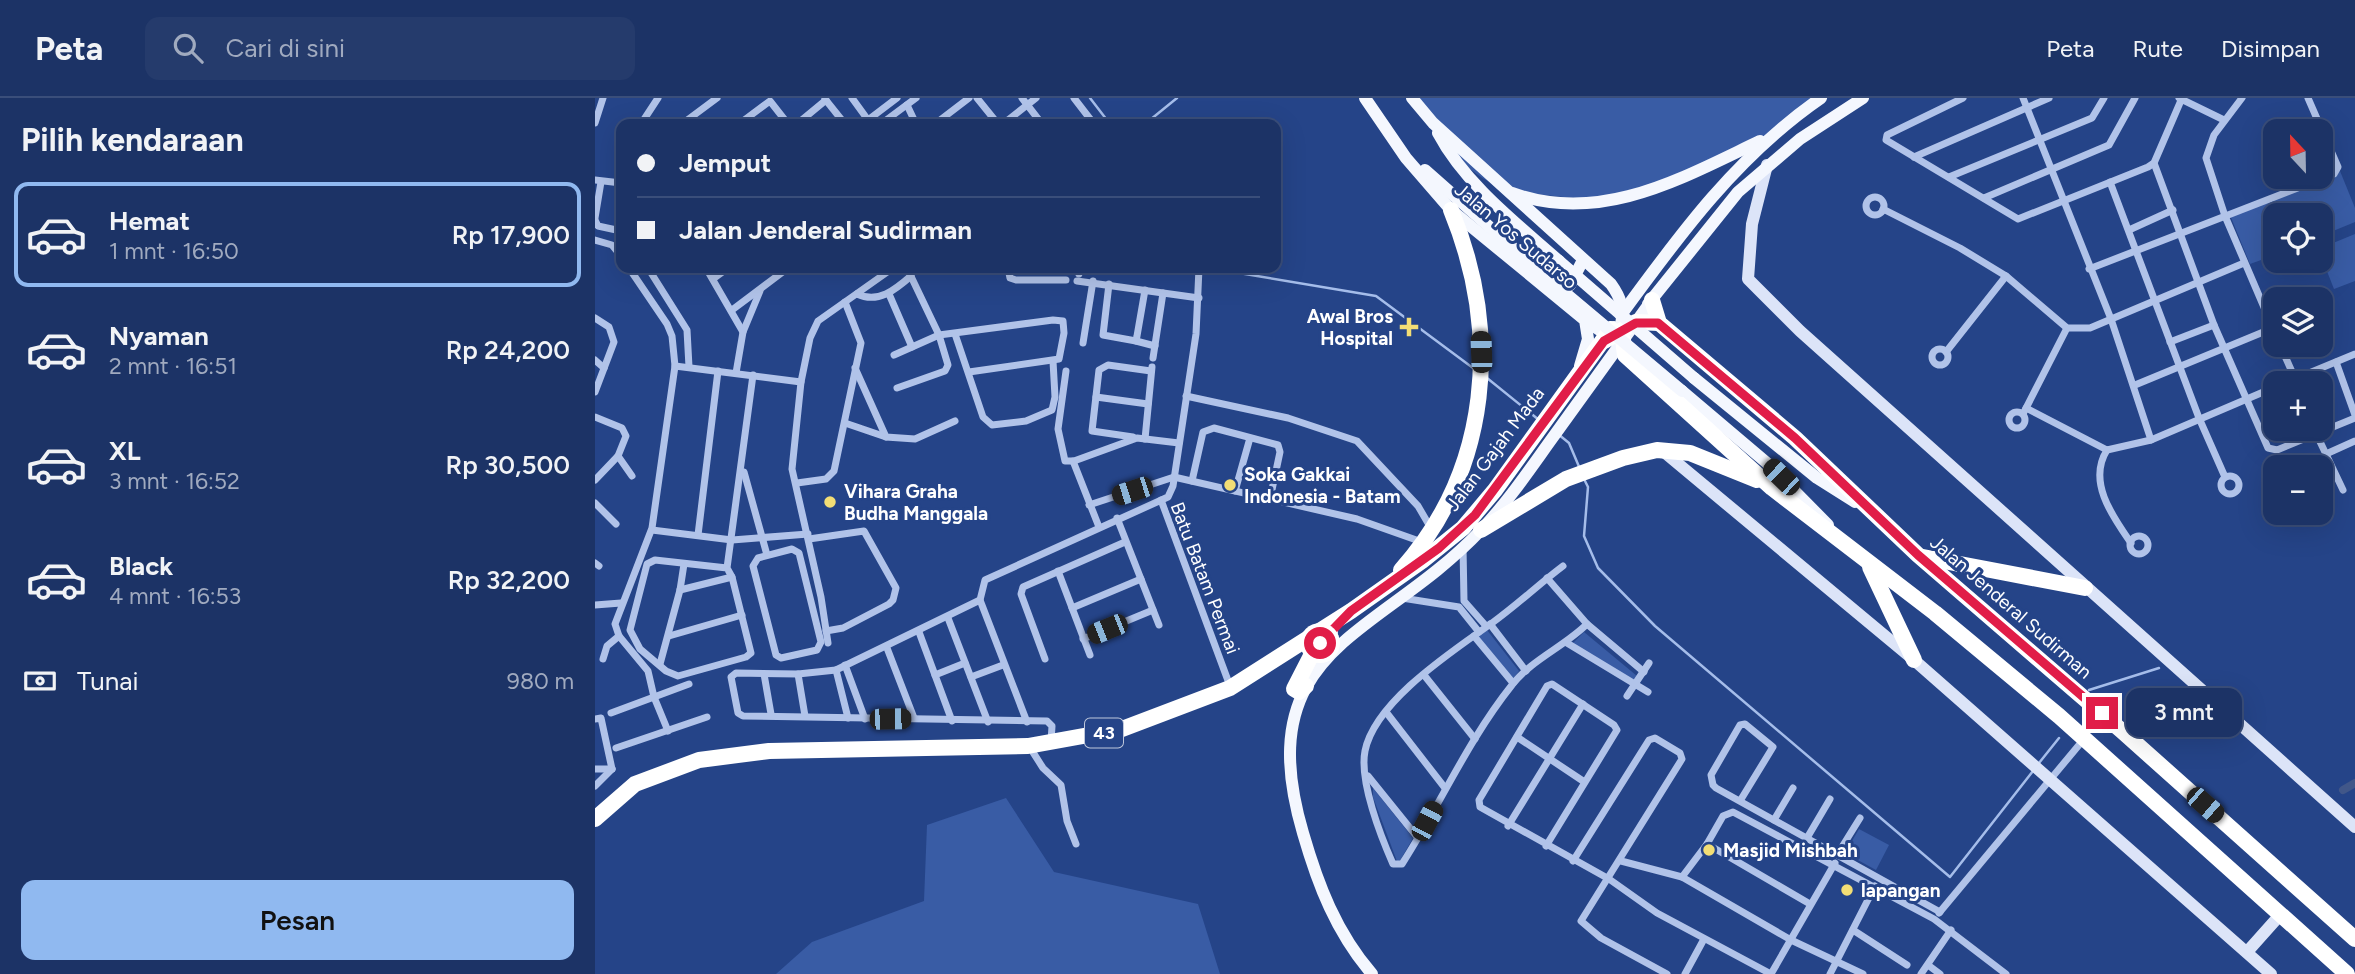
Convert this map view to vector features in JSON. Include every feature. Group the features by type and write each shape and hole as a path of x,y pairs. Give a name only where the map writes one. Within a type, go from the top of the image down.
{"highway":[{"path":"1382,589 1427,536 1466,459 1479,403 1481,368 1472,272 1451,210"},
{"path":"1652,300 1658,323 1624,323 1625,355 1674,391"},
{"name":"Jalan Gajah Mada","path":"595,819 648,776 683,764 720,756 769,751 1028,746 1051,743 1143,722 1230,688 1382,589 1451,539 1500,495 1530,440 1553,406 1575,376 1601,355 1624,323"},
{"name":"Jalan Jenderal Sudirman","path":"1658,323 1795,438 1918,555 2354,935"},
{"path":"1694,354 1677,360 1668,368 1664,380 1772,488 1956,630 2084,738 2347,974"},
{"path":"1481,530 1543,490 1623,458 1657,450 1690,453 1709,459 1772,488"},
{"path":"1918,555 1944,564 2048,578 2085,588"},
{"path":"1867,562 1914,660"},
{"path":"1307,686 1299,692 1294,689 1313,652 1351,611"}],"main road":[{"name":"Jalan Yos Sudarso","path":"1365,98 1408,161 1451,210 1585,320"},
{"name":"Jalan Yos Sudarso","path":"1412,98 1433,123 1619,295 1624,323"},
{"path":"1624,323 1713,194 1772,135 1821,98"},
{"path":"1585,320 1597,330 1624,323 1652,300 1719,213 1767,165 1819,125 1863,98"},
{"path":"1433,123 1448,151 1485,194 1559,261 1694,378 1810,473 1876,514"},
{"path":"1505,190 1555,202 1616,200 1681,179 1772,135"},
{"path":"1408,161 1419,165 1674,391 1767,463 1815,509 1839,539"},
{"path":"1553,293 1570,285 1583,260"},
{"path":"1575,376 1587,345 1585,320"},
{"name":"Jalan Gajah Mada","path":"1372,974 1350,947 1333,917 1308,850 1292,793 1288,744 1293,718 1307,686 1347,637 1401,598 1481,530 1500,495 1545,448 1565,421 1601,355"}],"street":[{"path":"595,123 603,98"},
{"path":"644,119 658,98"},
{"path":"689,119 717,98"},
{"path":"852,98 867,119"},
{"path":"869,119 897,98"},
{"path":"888,119 916,98"},
{"path":"942,119 969,98"},
{"path":"977,98 993,119"},
{"path":"1003,119 1025,101 1036,98"},
{"path":"1074,98 1090,119"},
{"path":"1963,98 1886,136 1887,141 2018,219 2154,163 2181,99 2224,120"},
{"path":"2023,98 2065,200 2089,269 2111,318 2135,384 2151,440"},
{"path":"1914,157 2049,98"},
{"path":"1949,177 2092,117 2104,98"},
{"path":"1984,198 2109,145 2135,98"},
{"path":"2242,98 2224,120 2210,144 2206,158 2225,216 2263,306"},
{"path":"2089,269 2295,190 2337,170 2308,98"},
{"path":"745,119 769,99 784,119"},
{"path":"803,119 825,99 841,119"},
{"path":"1025,101 1038,119"},
{"path":"907,105 914,119"},
{"path":"2154,163 2214,325 2263,436"},
{"path":"1767,165 1752,224 1748,279 1800,331 2085,588 2195,681 2355,827"},
{"path":"616,183 598,181 595,219 600,227 616,230"},
{"path":"2110,182 2199,418 2225,477"},
{"path":"1883,209 1960,248 2006,276 2067,328 2084,329 2244,263"},
{"path":"2129,230 2173,210"},
{"path":"595,240 612,245 616,250"},
{"path":"632,273 667,324 675,366 652,530 621,603 615,624 619,636 649,671 654,697 668,731"},
{"path":"650,273 687,330 689,367"},
{"path":"709,273 743,332"},
{"path":"713,279 721,273"},
{"path":"732,310 782,273"},
{"path":"828,643 792,459 801,382 812,332 822,317 886,273"},
{"path":"857,294 866,299 888,293 908,273"},
{"path":"897,388 947,369 948,362 939,335 909,273"},
{"path":"1009,273 1010,278 1016,280 1066,280"},
{"path":"1057,279 1058,273"},
{"path":"1161,500 1173,491 1199,298 1199,273"},
{"path":"1079,274 1093,281 1199,298"},
{"path":"1946,352 2006,276"},
{"path":"1083,343 1093,281"},
{"path":"1103,335 1109,284"},
{"path":"736,373 743,332 761,289"},
{"path":"1136,341 1145,290"},
{"path":"888,293 912,347"},
{"path":"1141,438 1163,293"},
{"path":"797,483 826,479 833,474 861,341 845,302"},
{"path":"595,318 608,327 614,342 595,392"},
{"path":"894,355 939,335 1060,319 1064,326 1062,354 1053,361 969,372"},
{"path":"2170,342 2214,325"},
{"path":"2067,328 2024,411 2107,450 2151,440 2263,392"},
{"path":"1085,333 1155,346"},
{"path":"955,334 983,417 992,425 1003,426 1042,416 1052,410 1055,397 1053,361"},
{"path":"2135,384 2263,335"},
{"path":"2317,371 2355,354"},
{"path":"595,360 604,368"},
{"path":"2333,424 2355,416 2336,362"},
{"path":"1152,365 1102,366 1093,432 1179,443"},
{"path":"675,366 801,382"},
{"path":"855,368 886,437"},
{"path":"698,535 718,371"},
{"path":"1066,371 1058,429 1063,458 1073,461 1141,438"},
{"path":"727,568 655,561 647,564 630,626 640,649 671,673 685,676 748,656 751,652 743,615 727,568 743,468 753,376"},
{"path":"1089,505 1174,477 1427,536 1418,506 1357,441 1288,418 1186,396"},
{"path":"1096,397 1148,404"},
{"path":"595,417 624,431 625,440 618,456 595,480"},
{"path":"845,423 886,437 915,439 955,421"},
{"path":"1192,481 1205,429 1214,428 1277,444 1280,448 1270,499"},
{"path":"1235,491 1250,438"},
{"path":"2266,441 2270,450 2277,450 2295,441"},
{"path":"2320,441 2343,490"},
{"path":"2326,454 2355,441"},
{"path":"1657,450 1674,458 1914,660 2048,781 2271,974"},
{"path":"2107,450 2101,464 2103,494 2110,512 2131,543"},
{"path":"618,456 632,476"},
{"path":"1073,461 1099,527"},
{"path":"743,468 767,555"},
{"name":"Batu Batam Permai","path":"980,600 985,580 1161,500 1230,688"},
{"path":"595,503 616,524"},
{"path":"1117,518 1159,625"},
{"path":"652,530 732,540 808,537 864,531 896,588 893,600 843,628 826,631"},
{"path":"1045,659 1021,592 1025,586 1125,542"},
{"path":"1463,546 1461,604 1477,634 1513,683"},
{"path":"792,550 799,553 821,642 817,650 783,658 776,654 753,566 757,559 767,555 792,550"},
{"path":"660,664 669,636 684,564"},
{"path":"1563,566 1424,675 1386,712 1366,747 1365,773 1393,864 1401,865 1475,739 1513,683 1567,643 1587,624"},
{"path":"1058,571 1090,655"},
{"path":"680,590 732,577"},
{"path":"1547,578 1587,624 1644,672"},
{"path":"1072,608 1141,579"},
{"path":"1401,598 1461,604 1488,625 1526,671"},
{"path":"1027,722 980,600 887,648 836,670 798,674 736,673 731,679 740,715 988,722 1027,722 1049,721 1051,743"},
{"path":"595,605 621,603"},
{"path":"1083,639 1153,610"},
{"path":"669,636 743,615"},
{"path":"948,618 988,722"},
{"path":"919,632 953,721"},
{"path":"603,659 607,646 619,636"},
{"path":"1567,643 1648,692"},
{"path":"887,648 914,718"},
{"path":"935,675 965,663"},
{"path":"1627,696 1649,663"},
{"path":"971,677 1003,665"},
{"path":"845,666 865,719"},
{"path":"836,670 848,718"},
{"path":"764,674 771,715"},
{"path":"798,674 806,716"},
{"path":"1424,675 1475,739"},
{"path":"611,713 689,684"},
{"path":"1546,846 1583,781 1617,730 1583,704 1549,684 1479,802 1482,809 1508,826 1573,861 1609,879 1657,913 1771,974 1860,818"},
{"path":"1508,826 1583,704"},
{"path":"1386,712 1445,788"},
{"path":"616,748 707,717"},
{"path":"595,719 601,718 612,769"},
{"path":"1740,801 1773,747 1745,724 1740,726 1710,779 1716,788 1807,838 1875,886 1934,919 2006,974"},
{"path":"1517,737 1583,781"},
{"path":"1573,861 1647,741 1655,738 1680,753 1682,759 1582,923 1601,938 1667,974"},
{"path":"1934,919 2084,738"},
{"path":"1028,746 1042,768 1061,785 1067,821 1076,844"},
{"path":"595,769 612,769"},
{"path":"595,786 612,769"},
{"path":"1365,773 1418,838"},
{"path":"1774,820 1793,789"},
{"path":"1807,838 1830,799"},
{"path":"1682,877 1729,812 1836,859 1940,912"},
{"path":"1707,844 1810,904"},
{"path":"1621,861 1682,877 1791,940 1863,974"},
{"path":"1831,974 1875,886"},
{"path":"2247,952 2280,915"},
{"path":"1853,930 1907,965"},
{"path":"1921,974 1951,930"},
{"path":"1685,974 1704,939"},
{"path":"1928,965 1940,974"}],"shaded area":[{"path":"1410,98 1828,98 1736,158 1705,173 1673,186 1639,194 1603,198 1539,194 1496,185 1459,159"},
{"path":"2340,171 2355,208 2355,222 2333,231 2333,203 2263,203 2263,259 2250,264 2230,215 2295,189 2333,189 2333,174"},
{"path":"2355,234 2355,281 2334,289 2328,273 2333,273 2333,243"},
{"path":"1487,630 1519,671 1510,682 1474,640"},
{"path":"1584,632 1637,676 1632,682 1571,645"},
{"path":"1373,788 1413,838 1398,864 1373,797"},
{"path":"1006,798 1054,872 1198,904 1220,974 776,974 812,942 924,901 927,825"},
{"path":"1859,829 1889,845 1876,870 1845,853"}],"waterway":[{"path":"1090,98 1106,119"},
{"path":"1151,119 1177,98"},
{"path":"1239,273 1376,296 1473,368"},
{"path":"1487,378 1539,420"},
{"path":"1558,434 1569,443 1580,469"},
{"path":"1584,479 1588,487 1584,536 1598,568 1655,626 1950,877 2033,771"},
{"path":"2089,690 2159,668"},
{"path":"2039,763 2059,738"},
{"path":"2343,790 2355,783"}],"place":[{"name":"Awal Bros Hospital","path":"1409,327"},
{"name":"Soka Gakkai Indonesia - Batam","path":"1230,485"},
{"name":"Vihara Graha Budha Manggala","path":"830,502"},
{"name":"Masjid Mishbah","path":"1709,850"},
{"name":"lapangan","path":"1847,890"}],"route":[{"path":"1320,643 1351,611 1451,539 1495,491 1595,350 1621,329 1647,321 1658,323 1773,419 1833,472 1918,555 2102,713"}]}
